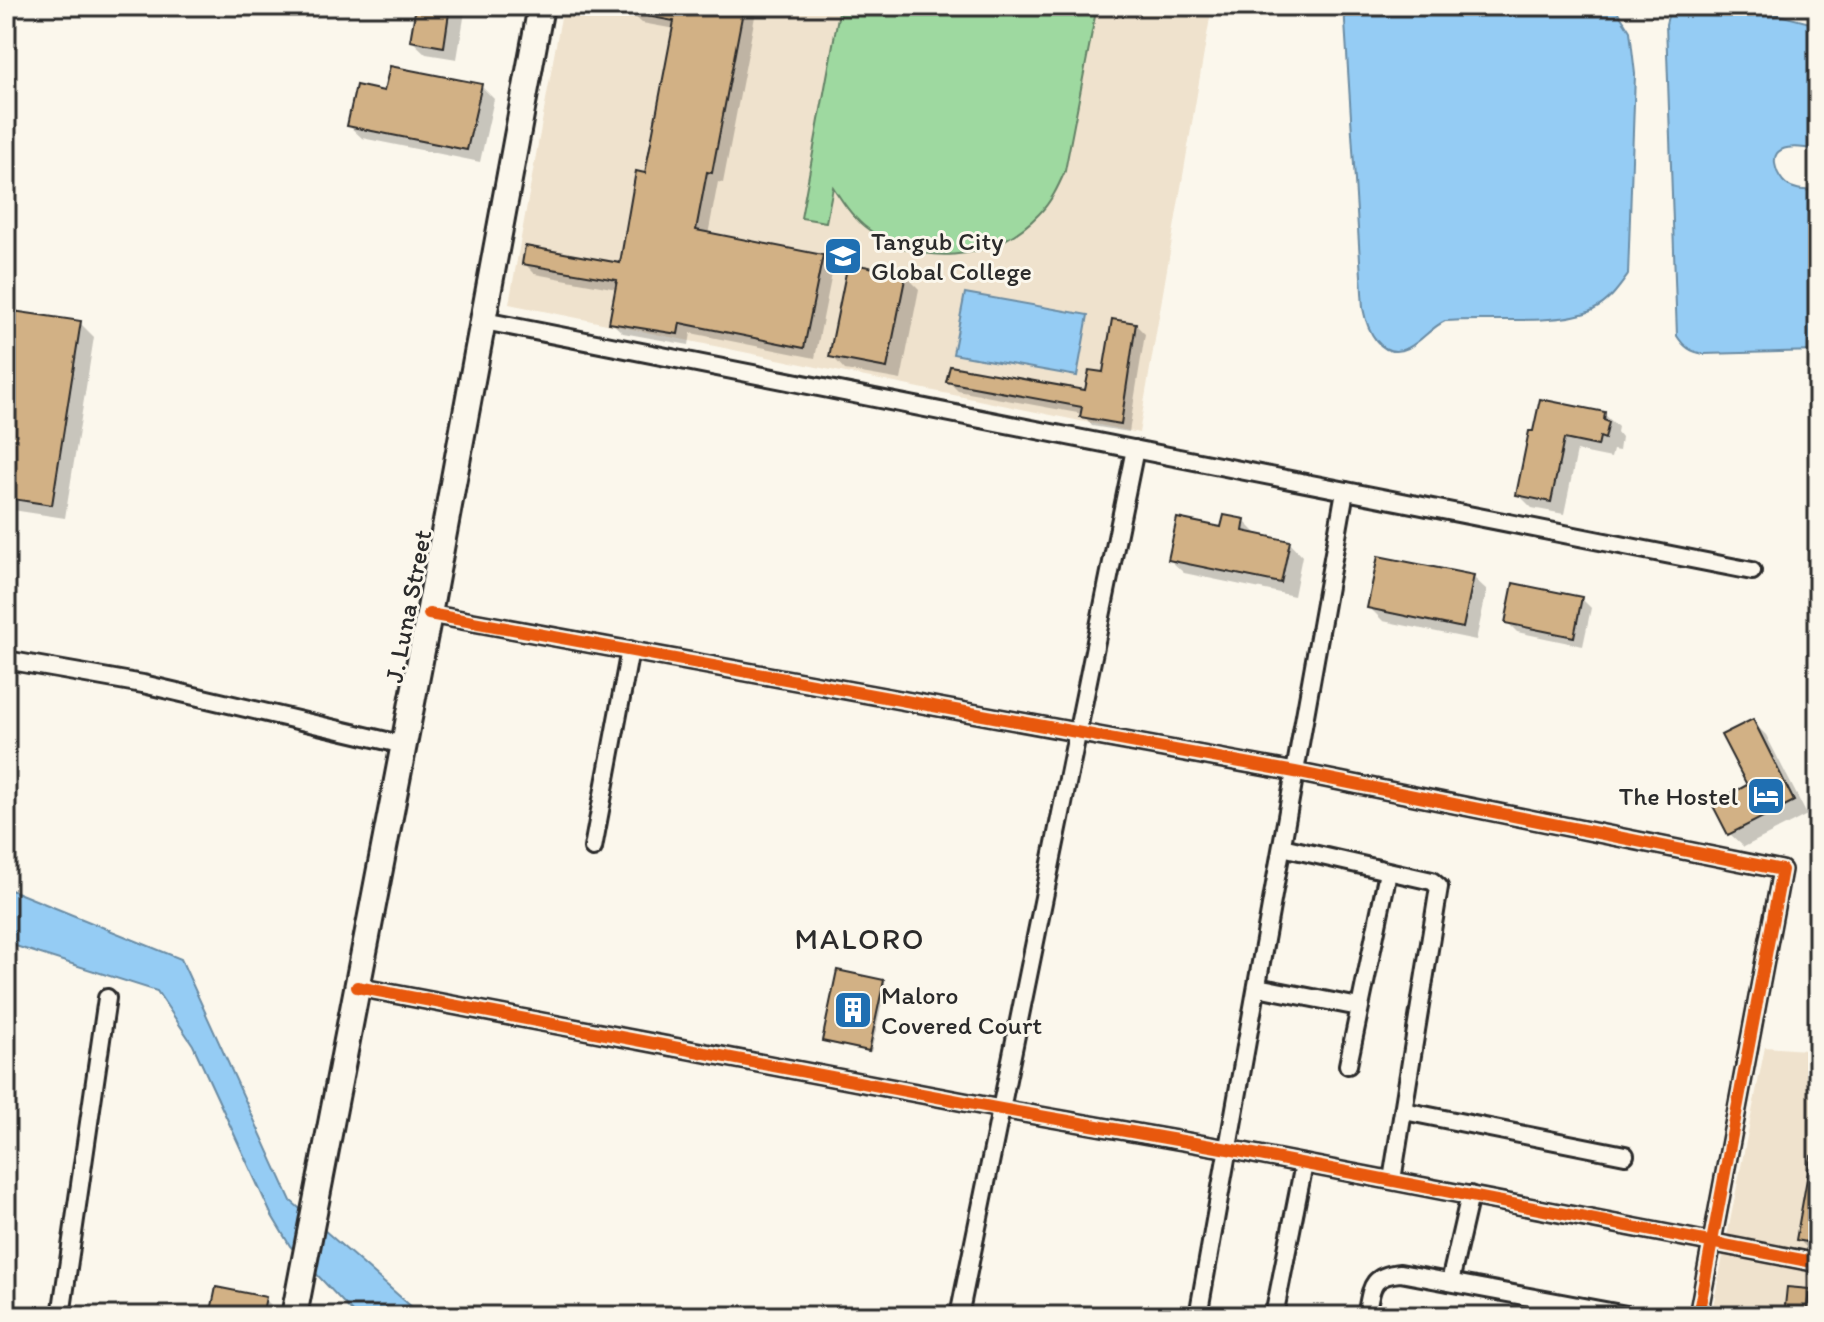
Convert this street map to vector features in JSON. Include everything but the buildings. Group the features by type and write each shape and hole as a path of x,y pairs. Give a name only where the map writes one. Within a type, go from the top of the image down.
{"street":[{"name":"J. Luna Street","path":"294,1316 429,614 541,6"},
{"path":"484,321 1752,571"},
{"path":"959,1316 1135,449"},
{"path":"1198,1316 1345,491"},
{"path":"429,614 1295,772 1782,870 1698,1316"},
{"path":"593,848 630,650"},
{"path":"6,660 143,684 404,745"},
{"path":"1282,847 1432,881 1439,887 1392,1180"},
{"path":"1348,1065 1388,872"},
{"path":"357,987 1228,1149 1818,1263"},
{"path":"1257,987 1359,1007"},
{"path":"61,1316 107,998"},
{"path":"1404,1111 1625,1155"},
{"path":"1274,1316 1304,1164"},
{"path":"1450,1282 1470,1195"},
{"path":"1366,1316 1376,1280 1383,1275 1400,1273 1632,1316"}],"shaded area":[{"name":"Tangub City Global College","path":"563,6 1212,6 1139,433 509,304"},
{"path":"1765,1047 1818,1051 1818,1316 1711,1316"}],"green space":[{"path":"840,6 1097,6 1065,171 1039,214 1000,243 977,251 954,254 930,254 885,240 851,213 833,187 826,222 801,218"}],"water":[{"path":"1344,6 1614,6 1630,31 1635,74 1628,275 1599,307 1561,318 1445,321 1413,345 1398,351 1383,347 1376,341 1363,308"},
{"path":"1681,6 1744,6 1818,25 1818,150 1788,148 1777,153 1775,159 1777,172 1786,184 1797,189 1818,191 1818,351 1704,354 1688,348 1677,336 1666,24 1668,16"},
{"path":"965,293 1088,315 1077,376 953,354"},
{"path":"6,888 181,959 291,1201 422,1316 356,1316 290,1246 271,1214 193,1045 157,991 6,943"}],"cycle path":[{"path":"429,614 1295,772 1782,870 1698,1316"},
{"path":"357,987 1228,1149 1818,1263"}],"place":[{"name":"Tangub City Global College","path":"843,256"},
{"name":"The Hostel","path":"1766,796"},
{"name":"Maloro Covered Court","path":"853,1010"}],"district":[{"name":"MALORO","path":"860,939"}]}
